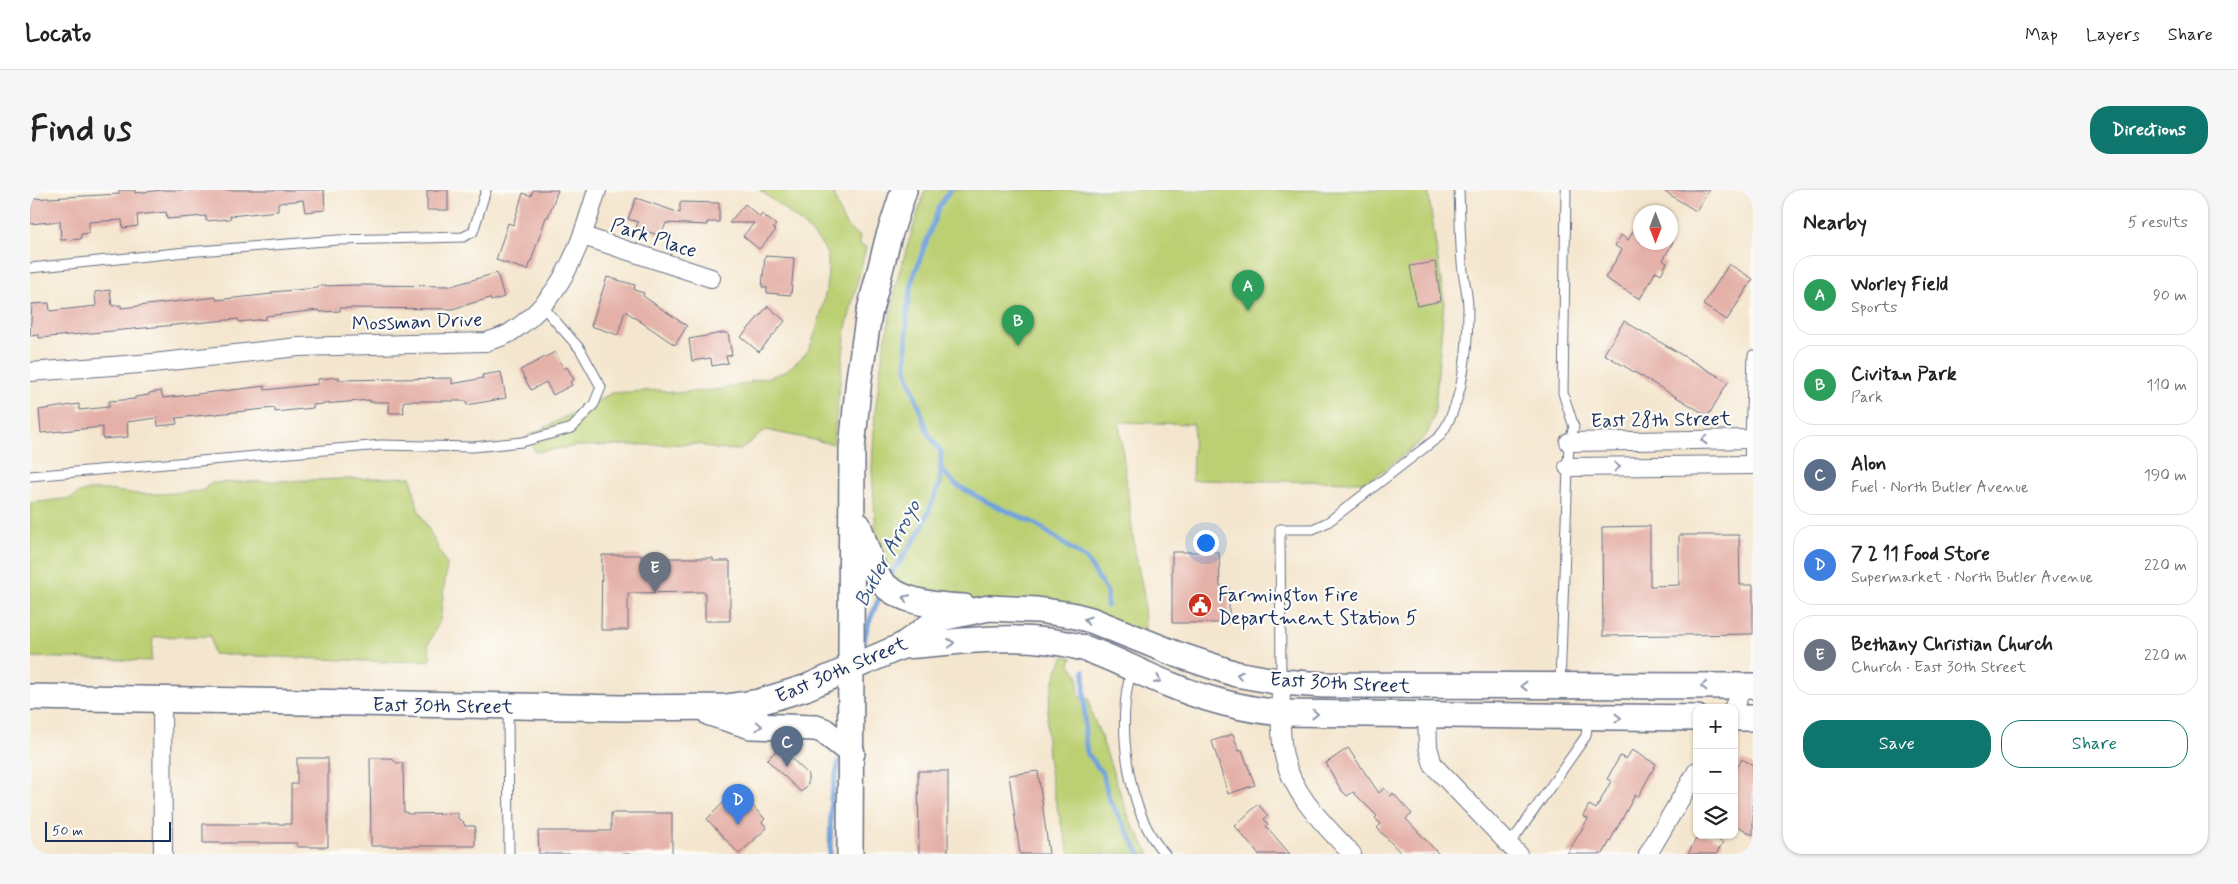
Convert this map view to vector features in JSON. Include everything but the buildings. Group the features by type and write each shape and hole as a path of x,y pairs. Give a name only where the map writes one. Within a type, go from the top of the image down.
{"main road":[{"path":"850,854 852,753 852,449 858,378 864,344 881,263 904,190"},
{"path":"852,507 876,574 901,596 915,602 938,606 989,608"},
{"name":"East 30th Street","path":"30,697 695,709 726,707 768,700 805,688 902,646 941,618 989,608 1037,610 1091,620 1176,654 1236,674 1281,682 1324,685 1560,686 1743,694"},
{"path":"902,646 999,638 1033,639 1084,649 1174,686 1220,702 1256,711 1428,716 1693,718"},
{"path":"695,709 751,726 816,728 824,730 852,753"},
{"path":"1738,718 1753,718"}],"street":[{"name":"Mossman Drive","path":"30,372 153,363 298,347 486,342 510,333 543,307 562,281 583,236 597,190"},
{"name":"Park Place","path":"583,236 711,278"},
{"name":"East 28th Street","path":"1569,442 1751,439"},
{"path":"1568,467 1751,465"},
{"path":"1281,682 1284,756 1296,787 1303,799 1352,854"},
{"path":"162,700 164,854"},
{"path":"1428,716 1428,747 1433,765 1513,849"},
{"path":"1648,854 1693,777"}],"lane":[{"path":"30,268 186,252 338,240 462,237 473,232 486,190"},
{"path":"1281,682 1280,529 1312,528 1328,522 1440,436 1449,423 1456,405 1465,349 1468,307 1462,263 1459,190"},
{"path":"1560,686 1569,442 1574,427 1563,393 1566,190"},
{"path":"30,476 381,445 473,447 522,442 572,428 594,404 601,387 580,349 543,307"},
{"path":"1751,465 1753,355"},
{"path":"1133,668 1126,691 1125,706 1130,786 1148,832 1164,854"},
{"path":"508,706 509,854"},
{"path":"1513,849 1518,833 1586,736 1588,718"}],"green space":[{"path":"760,190 833,190 845,223 854,233 860,236 859,244 866,247 846,328 833,444 766,430 740,450 716,449 698,444 577,446 535,452 528,436 612,393 660,390 675,393 715,390 751,383 751,381 784,372 805,354 813,341 824,300 828,272 826,252 806,228"},
{"path":"925,190 1428,190 1444,302 1435,408 1427,434 1420,442 1368,482 1192,480 1194,424 1119,422 1135,552 1144,595 1145,631 967,599 928,597 891,579 877,549 872,469 875,412 883,351 898,276"},
{"path":"411,477 418,509 447,565 440,620 428,645 431,660 387,662 213,654 211,636 153,637 151,661 30,657 30,503 72,498 78,493 95,490 155,494 202,491 211,483"},
{"path":"1064,656 1072,658 1070,664 1078,675 1079,697 1089,699 1091,713 1130,821 1150,854 1070,854 1051,780 1047,729 1049,704 1054,680"}],"waterway":[{"name":"Butler Arroyo","path":"888,579 921,530 940,483 941,452 928,433 906,369 907,311 913,278 939,207 950,190"},
{"path":"940,468 955,484 987,502 1036,524 1087,560 1107,592 1107,606"},
{"name":"Butler Arroyo","path":"862,652 867,627 882,591"},
{"path":"1084,671 1087,753 1103,774 1109,799 1140,854"},
{"name":"Butler Arroyo","path":"830,854 831,797 839,761"}],"place":[{"name":"Worley Field","path":"1248,311"},
{"name":"Civitan Park","path":"1018,346"},
{"name":"Bethany Christian Church","path":"655,593"},
{"name":"Farmington Fire Department Station 5","path":"1200,605"},
{"name":"Alon","path":"787,767"},
{"name":"7 2 11 Food Store","path":"738,825"}]}
